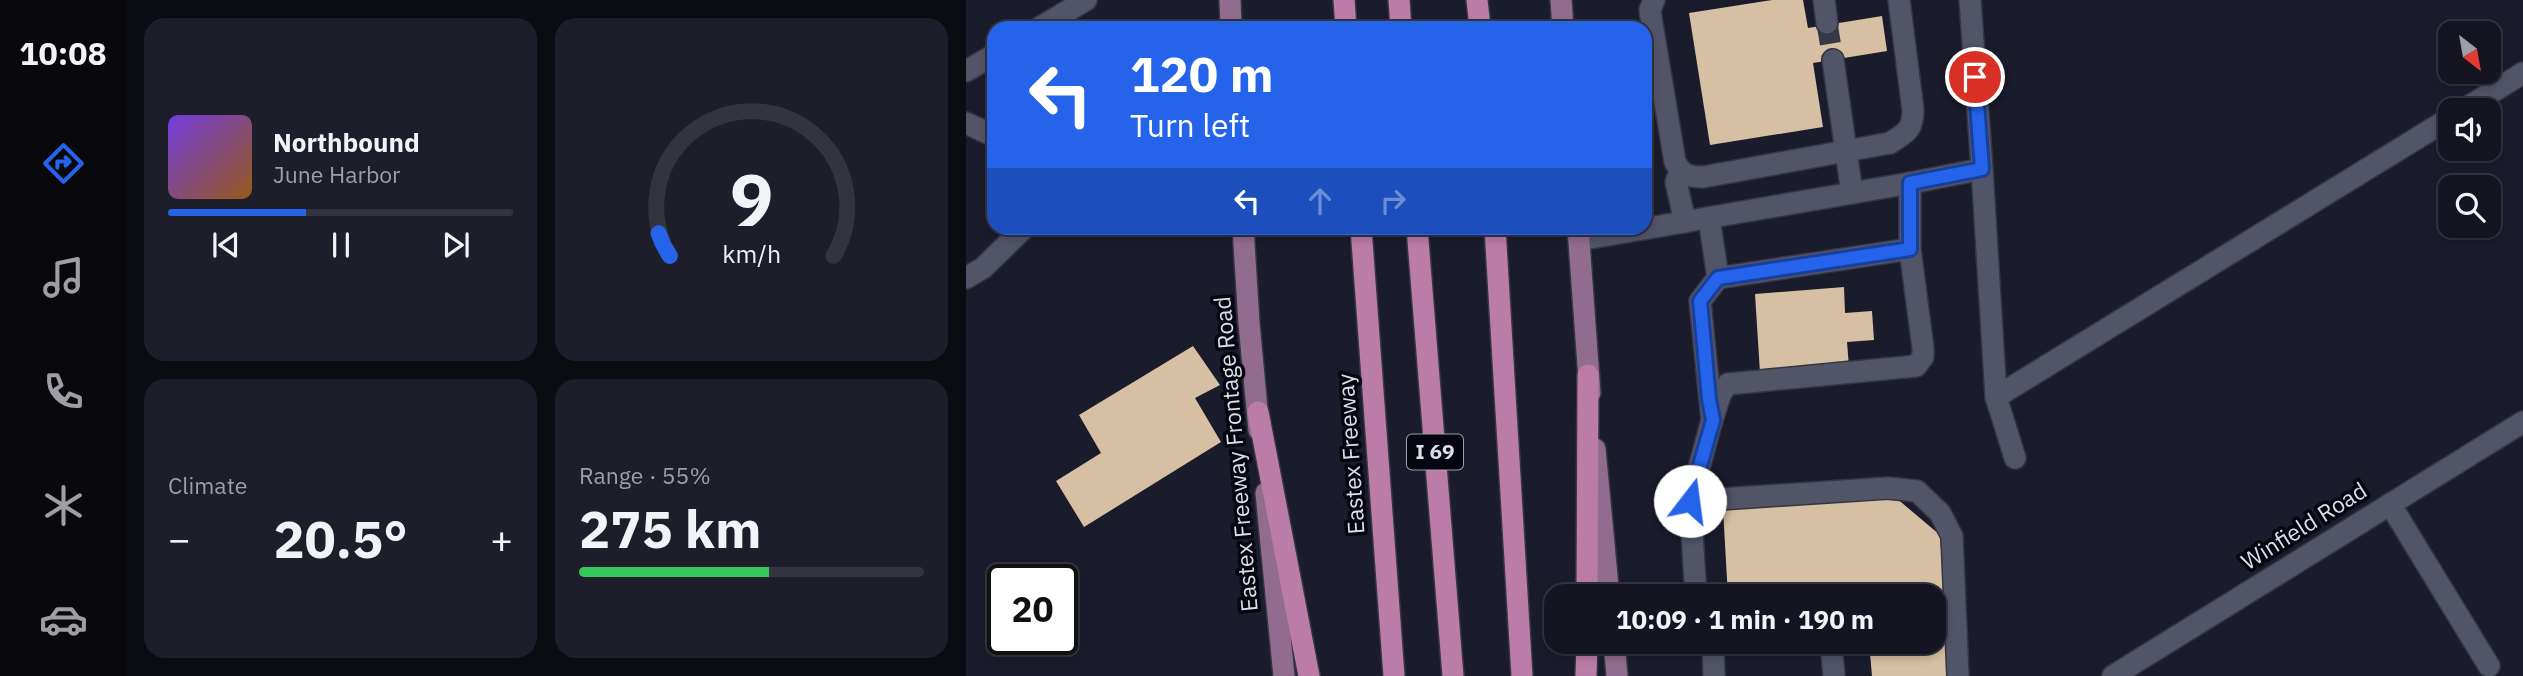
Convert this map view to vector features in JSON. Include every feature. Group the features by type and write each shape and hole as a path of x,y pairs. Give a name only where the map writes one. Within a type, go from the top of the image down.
{"highway":[{"path":"1344,0 1346,21"},
{"path":"1399,0 1400,21"},
{"path":"1477,0 1479,21"},
{"name":"Eastex Freeway","path":"1362,235 1394,676"},
{"name":"I 69","path":"1418,235 1453,676"},
{"path":"1495,235 1522,676"},
{"path":"1587,584 1588,375"},
{"path":"1258,412 1309,676"},
{"path":"1587,654 1587,676"}],"main road":[{"path":"1230,0 1231,21"},
{"path":"1562,0 1563,21"},
{"name":"Eastex Freeway Frontage Road","path":"1243,235 1249,323 1284,676"},
{"path":"1578,235 1608,584"},
{"path":"1615,654 1617,676"}],"street":[{"path":"1051,21 1086,0"},
{"path":"1652,21 1650,10 1654,0"},
{"path":"1824,0 1827,23"},
{"path":"1652,24 1675,162 1680,172 1691,177 1703,177 1890,143 1906,133 1913,123 1913,110 1899,0"},
{"path":"1970,0 1996,397 2015,458"},
{"path":"966,71 987,59"},
{"path":"1833,60 1852,193"},
{"path":"2482,98 2523,73"},
{"path":"966,123 987,133"},
{"path":"1996,397 2438,125"},
{"path":"1652,226 1982,169"},
{"path":"1680,172 1676,182 1685,222"},
{"path":"1695,584 1690,501 1721,393 1728,384 1916,366 1923,357 1910,249 1910,183"},
{"path":"1709,218 1718,278"},
{"path":"966,278 983,268 1017,235"},
{"path":"1713,420 1700,301 1718,278 1910,249"},
{"name":"Winfield Road","path":"2113,676 2523,422"},
{"path":"1690,501 1888,488 1917,491 1940,513 1952,536 1958,676"},
{"path":"2390,504 2489,666"},
{"path":"1713,654 1714,676"},
{"path":"1832,654 1834,676"}],"building":[{"path":"1772,0 1803,0 1808,28 1882,16 1887,51 1813,63 1823,127 1710,145 1689,13"},
{"path":"1844,287 1845,313 1872,311 1874,340 1847,342 1849,367 1760,373 1755,294"},
{"path":"1193,346 1220,385 1195,398 1221,442 1084,527 1056,481 1101,453 1079,415"},
{"path":"1895,497 1940,535 1943,584 1727,584 1723,509"},
{"path":"1946,629 1949,676 1872,676 1870,654 1946,654"}],"tunnel":[{"path":"1827,23 1833,60"}],"route":[{"path":"1690,501 1713,420 1700,301 1718,278 1910,249 1910,183 1982,169 1975,77"}]}
